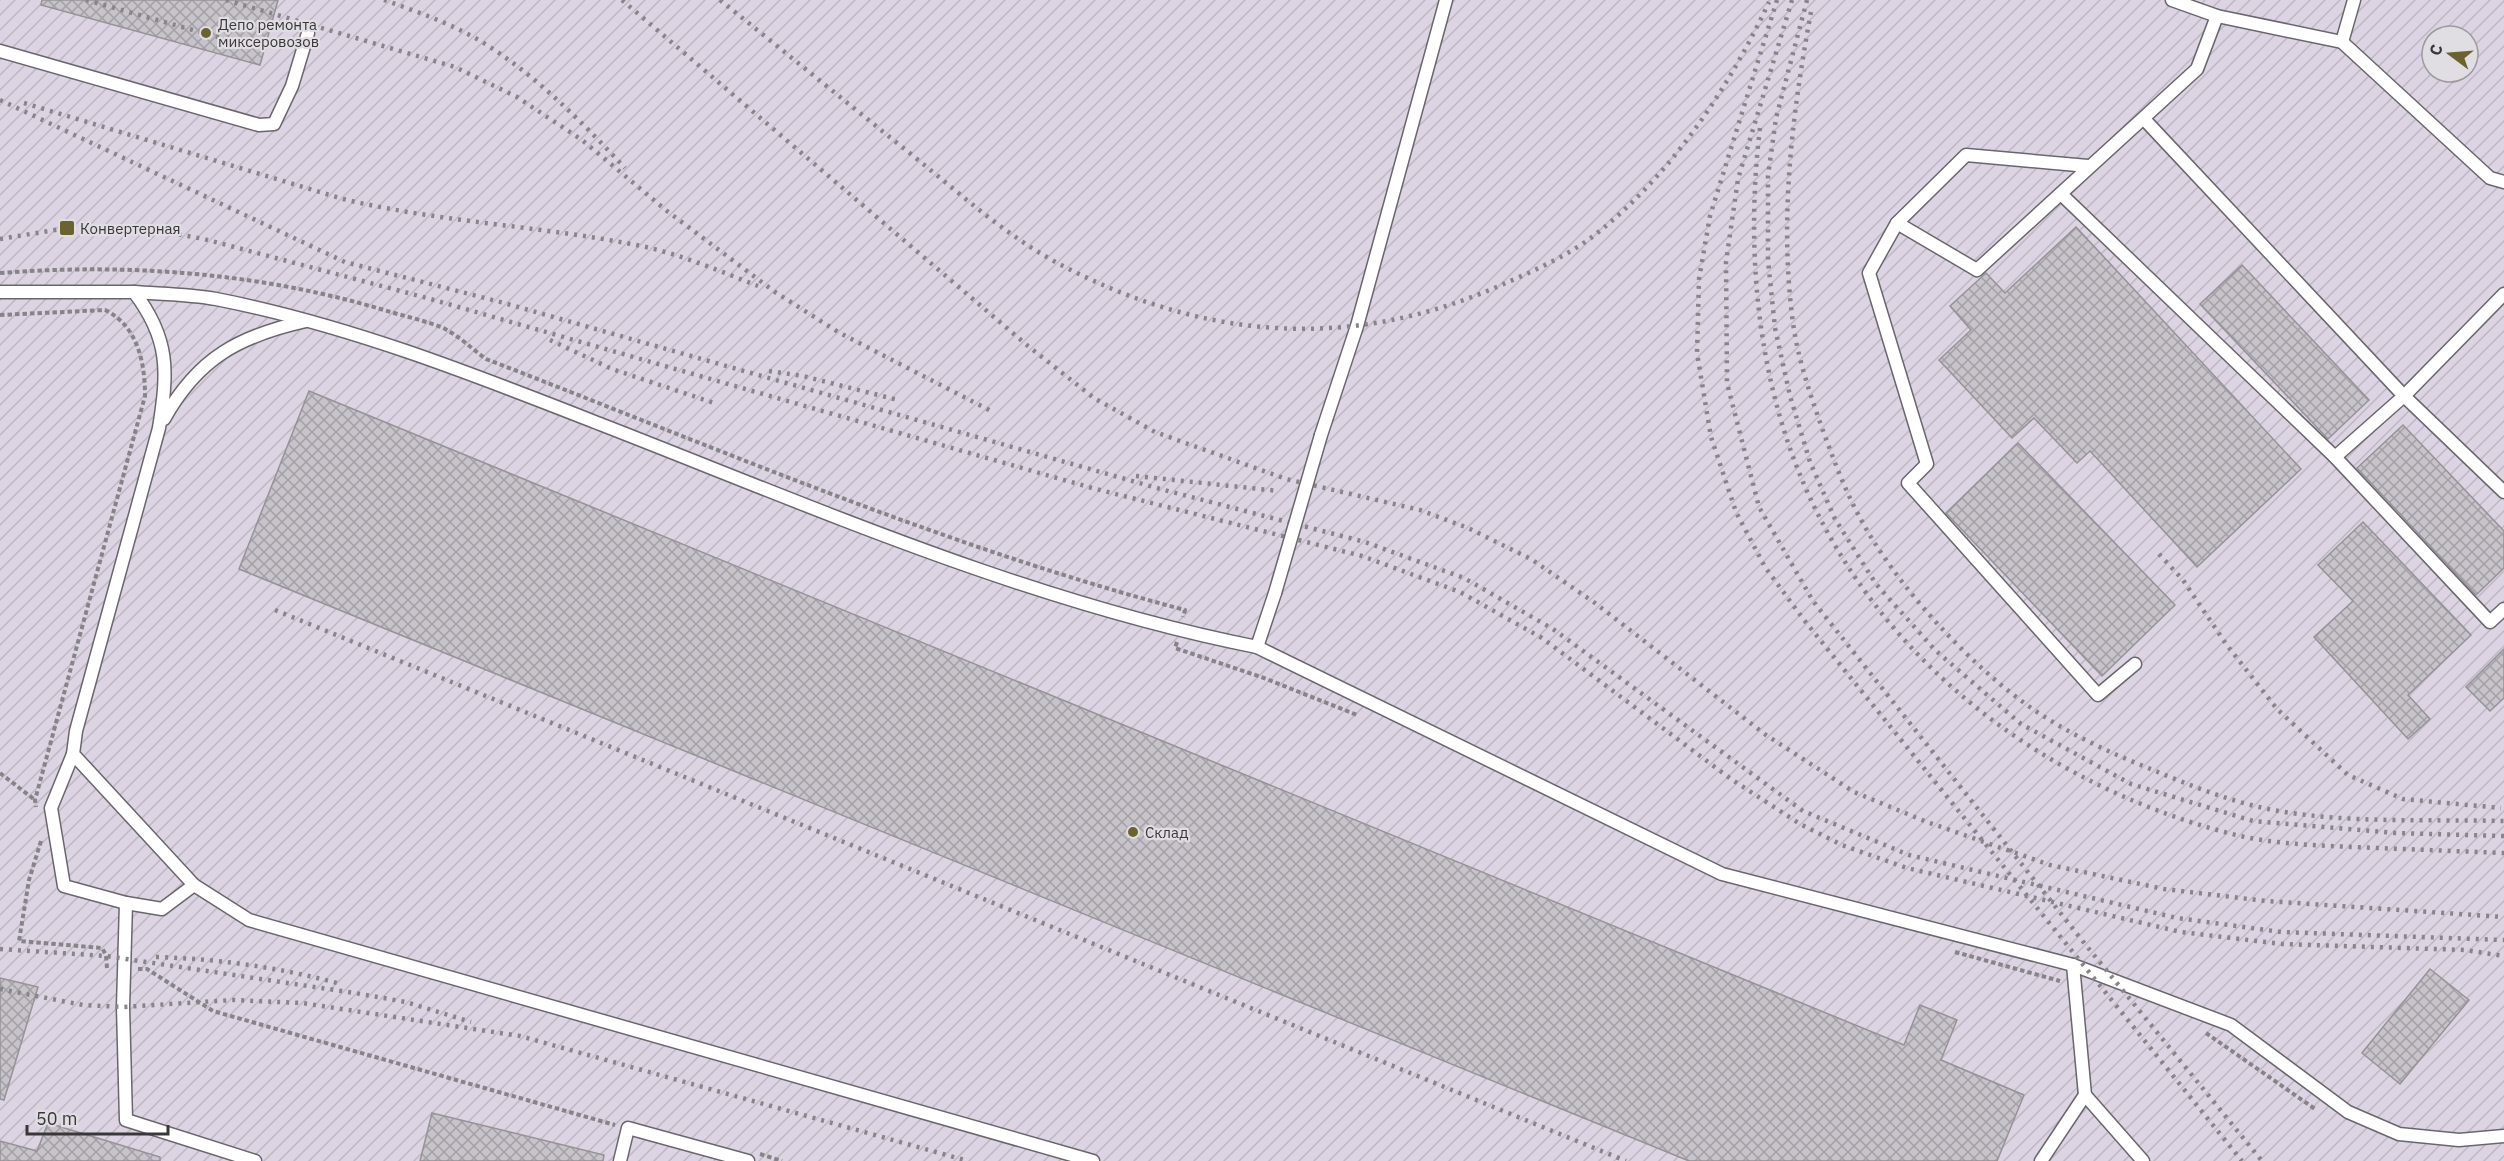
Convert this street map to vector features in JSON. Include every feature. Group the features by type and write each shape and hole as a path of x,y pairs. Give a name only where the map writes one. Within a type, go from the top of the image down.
{"lane":[{"path":"1257,647 1321,435 1357,326 1446,0"},
{"path":"2172,0 2217,16 2342,42 2490,178 2504,182"},
{"path":"2342,42 2354,0"},
{"path":"1897,223 1977,270 2061,194 2088,166 2144,119 2197,69 2217,16"},
{"path":"0,51 259,125 274,124 292,86 308,33"},
{"path":"2144,119 2404,396 2504,492"},
{"path":"2088,166 1966,155 1897,223 1869,273 1927,464 1908,483 2098,695 2135,664"},
{"path":"2061,194 2336,457 2490,622 2504,609"},
{"path":"0,292 134,292 213,299 309,320 382,343 550,404 974,569 1090,608 1179,632 1257,647 1722,874 2073,965 2231,1025 2348,1112 2399,1134 2459,1140 2504,1136"},
{"path":"134,292 150,313 161,342 167,381 159,428 76,730 74,754 51,808 64,886 126,903 162,909 194,885"},
{"path":"2336,457 2404,396 2504,294"},
{"path":"159,428 180,390 221,352 271,329 309,320"},
{"path":"74,754 194,885 249,920 1093,1161"},
{"path":"126,903 124,969 126,1120 255,1161"},
{"path":"2073,965 2085,1095 2143,1161"},
{"path":"2041,1161 2085,1095"},
{"path":"620,1161 628,1128 748,1156"}],"path":[{"path":"0,273 52,269 164,271 252,280 330,294 432,324 443,328 486,359 988,552 1108,590 1185,610 1175,648 1264,678 1361,717"},
{"path":"0,315 105,310 118,316 129,327 145,376 145,396 35,800 36,810"},
{"path":"0,773 35,800"},
{"path":"41,838 29,880 19,942 102,948 106,955 107,969 147,969 213,1011 628,1128"},
{"path":"1950,951 2075,985"},
{"path":"2200,1031 2219,1040 2325,1114"},
{"path":"748,1156 782,1161"}],"shaded area":[{"path":"0,0 2504,0 2504,1161 0,1161"}],"building":[{"name":"Депо ремонта миксеровозов","path":"42,0 278,0 260,65 41,5"},
{"path":"2076,227 2301,469 2197,567 2090,451 2077,463 2034,418 2012,438 1939,360 1971,330 1950,306 1986,273 2005,293"},
{"path":"2242,265 2369,400 2328,439 2200,304"},
{"name":"Склад","path":"309,391 1904,1045 1920,1005 1957,1020 1941,1060 2024,1095 1997,1161 1689,1161 239,569"},
{"path":"2403,425 2504,531 2504,568 2476,595 2357,468"},
{"path":"2018,443 2175,605 2102,676 1946,513"},
{"path":"2363,522 2471,635 2408,695 2430,719 2408,739 2314,637 2353,601 2318,565"},
{"path":"2504,649 2504,698 2490,711 2466,687"},
{"path":"2430,969 2469,1000 2400,1084 2362,1053"},
{"path":"0,978 38,987 4,1100 0,1099"},
{"path":"432,1113 604,1155 603,1161 420,1161"},
{"path":"48,1123 160,1157 160,1161 0,1161 0,1141 37,1151"}],"railway":[{"path":"86,0 232,41"},
{"path":"226,0 455,67 517,97 582,140 667,211 775,292 838,332 993,412"},
{"path":"384,0 454,27 498,52 556,98 625,168"},
{"path":"622,0 1028,346 1094,398 1155,432 1286,479 1420,510 1468,528 1531,559 1595,603 1766,735 1854,792 1927,822 2050,865 2164,889 2266,901 2504,917"},
{"path":"720,0 987,216 1043,255 1117,291 1170,309 1225,322 1279,328 1333,328 1388,321 1443,307 1524,275 1585,242 1623,211 1649,185 1696,128 1736,66 1769,2"},
{"path":"1777,0 1710,216 1699,279 1697,353 1711,437 1736,512 1765,567 1804,620 2242,1161"},
{"path":"1792,0 1738,179 1726,262 1727,383 1759,507 1813,601 2085,944 2262,1161"},
{"path":"1807,0 1776,118 1768,176 1768,260 1775,328 1790,396 1810,462 1835,519 1876,584 1935,650 2021,724 2131,784 2253,821 2395,833 2504,836"},
{"path":"1811,12 1793,128 1788,206 1789,284 1795,336 1805,376 1839,473 1873,541 1910,592 1977,664 2023,702 2053,722 2119,756 2209,792 2268,809 2326,817 2504,821"},
{"path":"0,100 345,262 504,303 1164,490 1365,542 1464,578 1553,629 1803,811 1909,855 2177,918 2281,932 2504,940"},
{"path":"24,103 343,199 418,214 571,234 646,247 689,260 758,286"},
{"path":"1760,128 1755,178 1756,280 1771,381 1784,430 1801,478 1823,524 1857,581 1898,632 1944,679 1994,721 2049,758 2107,789 2168,814 2232,834 2307,845 2504,853"},
{"path":"0,239 67,228 149,229 204,239 427,298 1092,488 1362,556 1460,592 1542,638 1731,779 1800,824 1842,845 1907,868 2181,932 2282,944 2465,950 2504,956"},
{"path":"550,340 612,369 717,404"},
{"path":"769,371 803,376 898,400"},
{"path":"1136,476 1279,491"},
{"path":"2159,554 2183,580 2226,644 2277,709 2348,775 2403,799 2501,808"},
{"path":"275,610 1626,1161"},
{"path":"0,949 106,956 355,993 406,1002 471,1022"},
{"path":"156,957 248,965 292,972 337,983"},
{"path":"0,989 83,1005 123,1007 233,1000 302,1003 520,1036 968,1161"}],"place":[{"name":"Депо ремонта миксеровозов","path":"206,33"},
{"name":"Конвертерная","path":"67,228"},
{"name":"Склад","path":"1133,832"}]}
